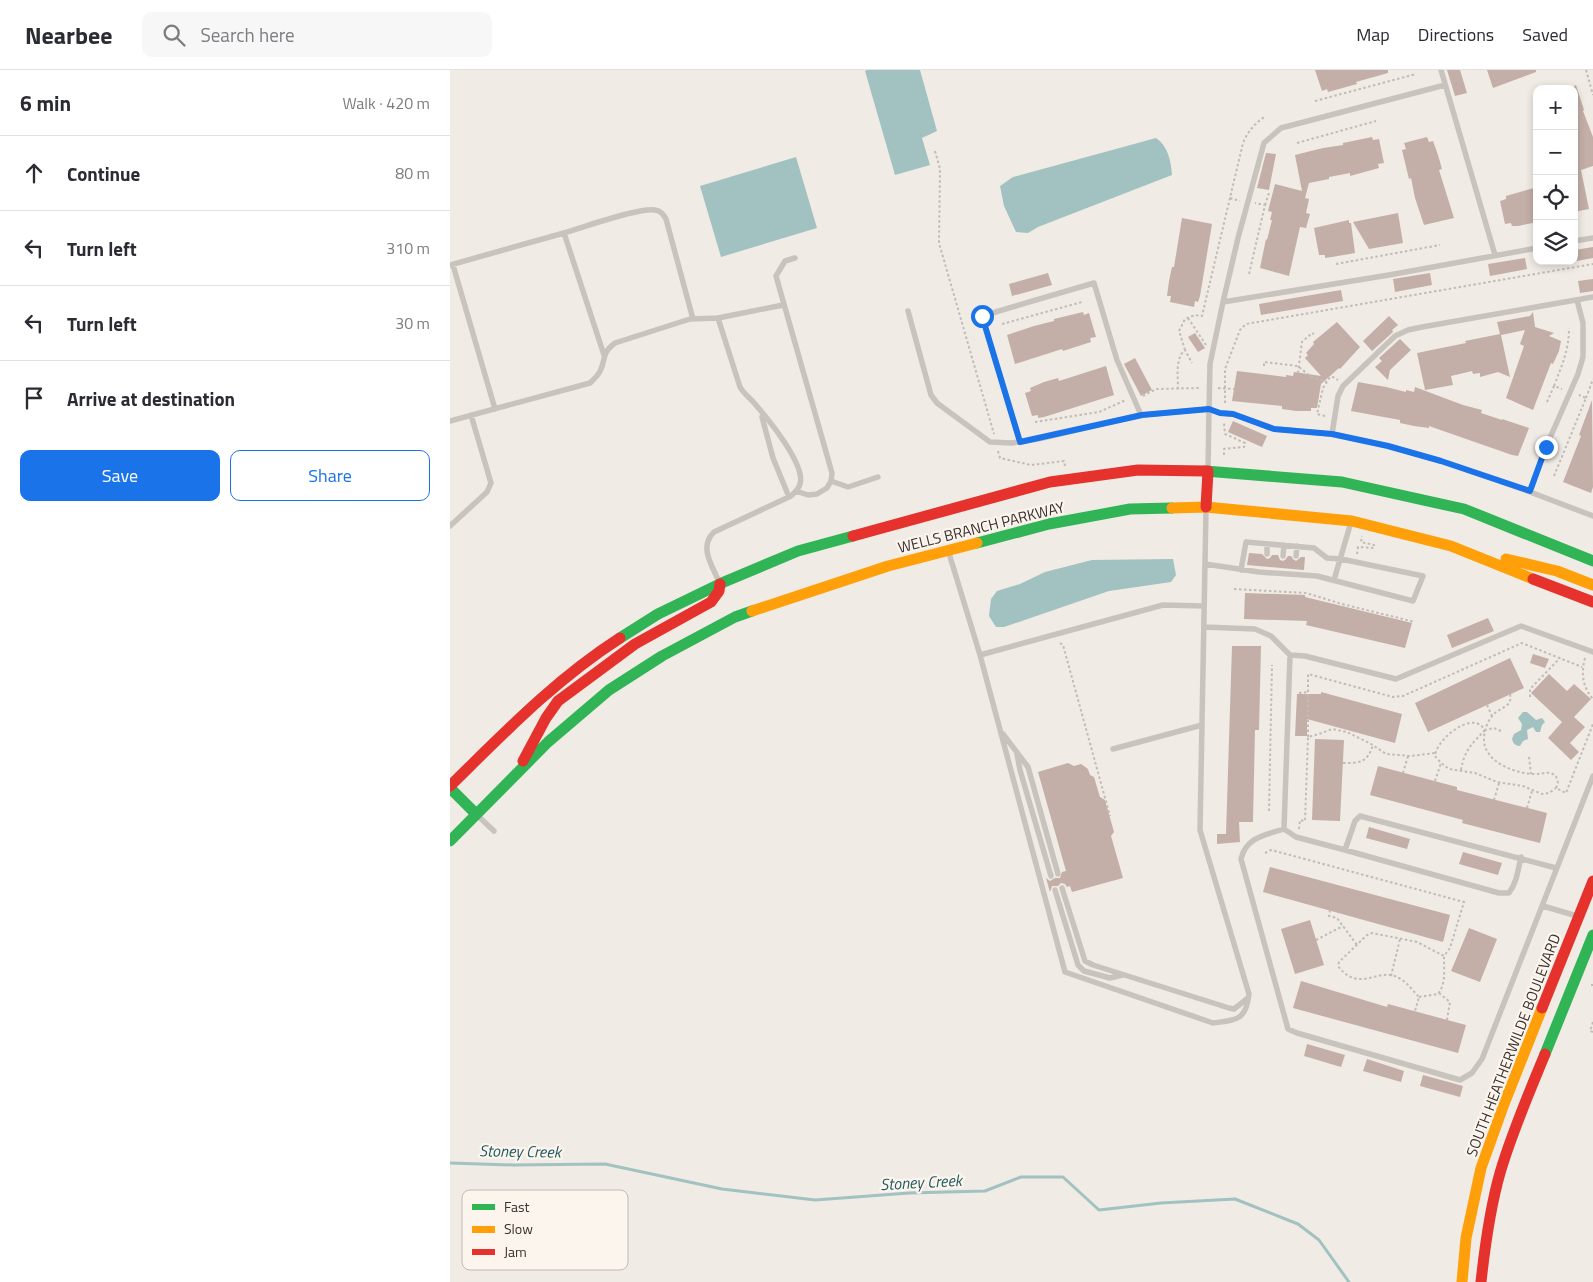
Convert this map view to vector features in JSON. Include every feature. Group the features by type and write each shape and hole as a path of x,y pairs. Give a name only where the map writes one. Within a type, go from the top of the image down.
{"main road":[{"name":"WELLS BRANCH PARKWAY","path":"450,787 529,708 592,656 658,614 720,584 798,551 1050,482 1138,470 1208,470 1342,482 1464,509 1593,561"},
{"path":"1206,507 1208,470"},
{"name":"WELLS BRANCH PARKWAY","path":"450,841 548,742 609,690 662,656 735,617 888,566 1049,524 1130,509 1206,507 1352,521 1451,546 1593,602"},
{"path":"1451,546 1557,571 1593,585"},
{"path":"518,772 542,726 558,701 635,644 711,602 719,591 720,584"},
{"path":"450,787 476,814"},
{"name":"SOUTH HEATHERWILDE BOULEVARD","path":"1462,1282 1466,1238 1481,1168 1504,1104 1593,881"},
{"path":"1580,916 1593,921"},
{"path":"1481,1282 1485,1241 1500,1173 1522,1110 1593,936"}],"lane":[{"path":"1441,70 1495,255"},
{"path":"1208,470 1210,364 1238,238 1264,143 1281,128 1444,85"},
{"path":"495,409 451,265 638,211 654,210 662,213 666,219 693,319"},
{"path":"564,233 604,355"},
{"path":"1578,240 1593,238"},
{"path":"1223,302 1389,275 1533,249"},
{"path":"794,258 785,261 776,276 832,473 832,482 827,488 817,494 808,495 796,491"},
{"path":"1020,442 982,316 1094,283 1117,360 1142,415"},
{"path":"1332,434 1338,396 1343,386 1395,336 1408,330 1422,327 1593,297"},
{"path":"1530,491 1546,447 1578,374 1582,358 1583,322 1577,300"},
{"path":"450,421 590,383 602,369 604,355 614,343 693,319 718,318 783,305"},
{"path":"908,311 931,395 937,403 990,442 1020,442 1142,415 1209,409 1220,413 1233,414 1274,429 1332,434 1388,446 1441,461 1530,491 1593,516"},
{"path":"718,318 740,387 791,451 799,467 801,483 789,497 714,532 710,536 706,547 720,584"},
{"path":"761,412 773,458 789,497"},
{"path":"450,526 487,492 491,483 472,415"},
{"path":"832,482 848,488 878,477"},
{"path":"948,550 1002,732 1065,972 1213,1023 1237,1020 1247,1007 1249,994 1200,830 1206,507"},
{"path":"1334,580 1352,521"},
{"path":"1205,564 1241,570 1295,572 1334,580 1413,601 1423,576 1341,559 1327,558 1314,548 1246,542 1241,570"},
{"path":"1266,554 1267,544"},
{"path":"1283,556 1284,545"},
{"path":"1296,556 1297,546"},
{"path":"980,655 1163,604 1204,606"},
{"path":"1204,627 1255,629 1271,636 1290,655 1305,656 1396,679 1521,626 1593,652"},
{"path":"1284,829 1290,655"},
{"path":"1113,749 1202,725"},
{"path":"1002,732 1028,767 1058,874"},
{"path":"1017,752 1020,770 1051,876"},
{"path":"1284,829 1254,838 1243,849 1241,859 1288,1029 1460,1080 1472,1073 1482,1059 1593,776"},
{"path":"476,814 494,831"},
{"path":"1346,850 1355,821 1360,816 1521,857 1556,868"},
{"path":"1284,829 1296,837 1499,893 1509,892 1513,887 1517,880 1521,857"},
{"path":"1062,888 1085,961 1123,975 1229,1008 1234,1009 1248,998"},
{"path":"1055,890 1078,965 1084,971 1110,978 1123,975"},
{"path":"1543,906 1580,916"}],"path":[{"path":"1586,70 1593,95"},
{"path":"1315,101 1416,74"},
{"path":"1192,364 1179,331 1182,324 1188,318 1195,315 1202,316 1246,137 1255,124 1266,116"},
{"path":"1297,143 1376,121"},
{"path":"935,151 940,169 939,243 1000,458 1031,465 1064,461 1065,466"},
{"path":"1249,274 1268,193"},
{"path":"1230,198 1240,201"},
{"path":"1255,203 1265,205"},
{"path":"1336,264 1440,245"},
{"path":"1225,403 1225,369 1240,330 1246,324 1593,264"},
{"path":"1002,324 1082,302"},
{"path":"1188,318 1206,345"},
{"path":"1547,402 1565,358 1569,344 1569,328"},
{"path":"1298,372 1302,342 1312,333 1314,334"},
{"path":"1178,389 1179,358 1185,350"},
{"path":"1264,366 1264,362 1298,366 1311,377 1327,382"},
{"path":"1554,476 1593,379"},
{"path":"1554,386 1562,389"},
{"path":"1143,396 1156,390 1200,388"},
{"path":"1216,388 1234,389"},
{"path":"1589,388 1593,390"},
{"path":"1577,394 1586,398"},
{"path":"1035,422 1100,412 1126,400"},
{"path":"1224,423 1225,434 1245,443 1244,447 1224,449 1224,455"},
{"path":"1356,558 1358,547 1374,548 1374,545 1361,542 1362,536"},
{"path":"1234,589 1306,593 1416,622"},
{"path":"1519,636 1522,643"},
{"path":"1055,643 1061,643 1062,645 1110,816"},
{"path":"1530,697 1530,689 1560,658"},
{"path":"1585,658 1582,677 1585,687 1593,699"},
{"path":"1269,811 1272,665"},
{"path":"1299,693 1308,692"},
{"path":"1461,771 1467,749 1485,730 1492,716 1509,703 1511,699 1510,694"},
{"path":"1487,705 1492,716"},
{"path":"1474,722 1485,730 1485,748 1490,756 1510,768 1531,774 1552,772 1556,776 1556,788 1549,793 1542,794 1515,784 1499,783 1479,774 1449,769 1440,763 1435,753 1438,745 1449,734 1474,722"},
{"path":"1556,788 1566,793 1593,724"},
{"path":"1485,730 1494,728 1501,731"},
{"path":"1299,828 1300,820 1305,821 1308,737 1332,729 1347,732 1386,754 1408,756 1435,753"},
{"path":"1343,764 1359,763 1364,760 1369,755 1372,745"},
{"path":"1403,773 1408,756"},
{"path":"1529,757 1531,774"},
{"path":"1435,781 1440,763"},
{"path":"1494,800 1499,783"},
{"path":"1527,808 1532,791"},
{"path":"1265,854 1271,850 1290,854 1464,902 1450,948 1444,956 1444,984 1439,993 1419,997"},
{"path":"1330,910 1329,916 1337,918 1357,945"},
{"path":"1316,940 1343,926"},
{"path":"1419,997 1399,977 1382,975 1362,980 1349,976 1338,966 1357,945 1372,933 1417,942 1444,956"},
{"path":"1391,976 1400,939"},
{"path":"1439,993 1450,1002 1447,1020"},
{"path":"1415,1011 1419,997"},
{"path":"1593,1022 1590,1031 1593,1032"}],"water":[{"path":"920,70 937,131 922,138 930,165 895,175 865,71"},
{"path":"1156,138 1168,154 1172,175 1038,227 1028,233 1016,232 1004,206 1000,186 1013,177"},
{"path":"796,157 817,228 721,257 700,186"},
{"path":"1173,559 1176,575 1171,582 1109,591 1004,627 996,627 989,616 991,599 997,591 1020,584 1045,572 1092,560"},
{"path":"1523,712 1527,712 1536,720 1542,718 1545,722 1540,732 1536,732 1533,727 1527,730 1528,739 1518,746 1514,744 1512,739 1514,734 1521,730 1522,724 1518,718"}],"building":[{"path":"1315,70 1388,70 1388,73 1328,92 1327,89 1322,91"},
{"path":"1447,70 1460,70 1467,93 1455,96"},
{"path":"1487,70 1536,70 1536,72 1493,88"},
{"path":"1578,91 1593,137 1593,166 1581,170 1589,209 1578,211"},
{"path":"1372,137 1373,140 1379,139 1384,163 1378,164 1379,168 1350,176 1350,173 1309,183 1305,198 1309,199 1306,213 1310,214 1306,228 1300,227 1289,276 1260,268 1272,220 1270,220 1272,212 1268,211 1275,184 1302,191 1295,155"},
{"path":"1427,137 1429,142 1433,141 1438,155 1442,169 1439,170 1454,218 1424,225 1402,150 1406,149 1404,143"},
{"path":"1266,153 1276,154 1269,190 1257,188"},
{"path":"1533,188 1533,223 1518,226 1512,226 1511,223 1505,224 1500,201 1506,199 1506,196"},
{"path":"1398,213 1403,243 1369,249 1353,222"},
{"path":"1182,218 1212,224 1200,296 1198,302 1195,301 1194,307 1170,302 1171,296 1167,296"},
{"path":"1349,220 1355,253 1325,258 1325,255 1319,255 1314,228"},
{"path":"1593,247 1593,258 1578,261 1578,250"},
{"path":"1525,258 1527,269 1490,276 1488,264"},
{"path":"1048,273 1052,285 1012,296 1009,284"},
{"path":"1430,273 1432,285 1395,292 1393,279"},
{"path":"1593,279 1593,291 1580,293 1578,281"},
{"path":"1341,290 1343,301 1261,315 1259,304"},
{"path":"1083,312 1084,315 1089,313 1096,337 1090,338 1091,342 1015,364 1007,335 1054,321 1054,319"},
{"path":"1533,312 1535,327 1554,333 1549,336 1561,341 1559,351 1553,364 1551,363 1533,410 1506,398 1524,346 1520,344 1525,330 1501,335 1510,377 1498,372 1480,377 1480,373 1473,374 1472,371 1451,376 1453,385 1425,390 1417,353 1500,334 1497,322 1530,316"},
{"path":"1389,316 1398,325 1372,351 1363,341"},
{"path":"1337,322 1360,347 1340,369 1321,384 1317,408 1311,408 1311,411 1296,411 1282,409 1282,406 1232,401 1237,371 1286,377 1286,375 1293,376 1294,372 1321,376 1305,358 1308,355 1306,353 1314,344 1313,342"},
{"path":"1195,333 1205,348 1198,352 1188,337"},
{"path":"1400,339 1411,350 1390,370 1388,380 1375,367 1382,361 1379,358"},
{"path":"1135,358 1152,390 1141,396 1124,364"},
{"path":"1106,366 1114,395 1044,417 1032,416 1025,393 1031,391 1030,388 1044,382 1058,378 1059,381"},
{"path":"1358,382 1406,392 1406,390 1414,392 1415,387 1482,410 1481,413 1529,428 1518,456 1512,455 1429,426 1429,428 1414,426 1400,423 1400,420 1351,411"},
{"path":"1592,400 1593,487 1591,493 1563,482 1581,436 1579,435"},
{"path":"1233,421 1267,436 1262,447 1228,432"},
{"path":"1249,553 1262,554 1267,559 1272,555 1278,555 1280,560 1283,561 1288,556 1291,556 1296,561 1301,557 1305,557 1304,570 1247,565"},
{"path":"1245,593 1305,595 1305,597 1412,623 1405,648 1306,625 1307,621 1244,619"},
{"path":"1488,618 1494,631 1452,648 1447,635"},
{"path":"1232,646 1261,646 1259,730 1255,730 1253,822 1239,822 1240,842 1217,844 1217,834 1226,834"},
{"path":"1533,654 1549,659 1545,668 1530,663"},
{"path":"1510,658 1524,688 1428,732 1415,703"},
{"path":"1549,674 1567,691 1574,684 1591,699 1574,717 1585,727 1570,743 1579,752 1571,760 1548,738 1562,722 1531,693"},
{"path":"1321,692 1402,714 1395,743 1307,719 1307,736 1295,736 1297,694 1321,694"},
{"path":"1315,739 1344,740 1340,821 1312,820"},
{"path":"1068,763 1074,766 1081,764 1088,769 1090,775 1094,777 1100,797 1105,800 1114,832 1111,836 1123,878 1072,892 1070,886 1067,887 1061,883 1058,886 1052,886 1050,892 1046,878 1050,881 1060,878 1062,872 1066,871 1038,772"},
{"path":"1378,766 1457,787 1457,790 1547,813 1540,843 1462,823 1463,820 1370,795"},
{"path":"1369,827 1410,839 1407,849 1366,838"},
{"path":"1463,852 1502,863 1498,875 1459,864"},
{"path":"1270,867 1450,915 1443,942 1263,892"},
{"path":"1310,920 1324,965 1295,974 1281,929"},
{"path":"1469,928 1497,939 1480,982 1451,971"},
{"path":"1301,981 1387,1007 1388,1004 1466,1025 1458,1053 1293,1008"},
{"path":"1307,1044 1345,1055 1341,1067 1304,1056"},
{"path":"1367,1059 1404,1071 1401,1082 1363,1071"},
{"path":"1423,1075 1463,1086 1460,1097 1420,1086"}],"waterway":[{"name":"Stoney Creek","path":"450,1163 513,1165 605,1164 722,1189 815,1200 909,1193 985,1191 1021,1177 1063,1177 1099,1210 1161,1203 1235,1199 1298,1224 1319,1240 1349,1282"}],"traffic: fast":[{"path":"1205,471 1342,482 1464,509 1593,561"},
{"path":"977,543 1049,524 1130,509 1172,508"},
{"path":"620,638 658,614 724,582 798,551 853,536"},
{"path":"450,841 548,742 609,690 662,656 735,617 752,611"},
{"path":"450,788 476,814"},
{"path":"1545,1054 1593,935"}],"traffic: slow":[{"path":"1172,508 1206,507 1352,521 1451,546 1533,579"},
{"path":"752,611 888,566 977,543"},
{"path":"1506,559 1557,571 1593,585"},
{"path":"1462,1282 1466,1238 1481,1168 1542,1008"}],"traffic: jam":[{"path":"853,536 1050,482 1138,470 1205,471"},
{"path":"1206,507 1208,471"},
{"path":"1533,579 1593,602"},
{"path":"523,761 546,718 558,701 635,644 711,602 719,591 720,584"},
{"path":"450,786 552,689 620,638"},
{"path":"1542,1008 1593,881"},
{"path":"1481,1282 1488,1227 1500,1173 1515,1128 1545,1054"}],"route":[{"path":"982,316 1020,442 1142,415 1209,409 1220,413 1233,414 1274,429 1332,434 1388,446 1441,461 1530,491 1546,447"}]}
